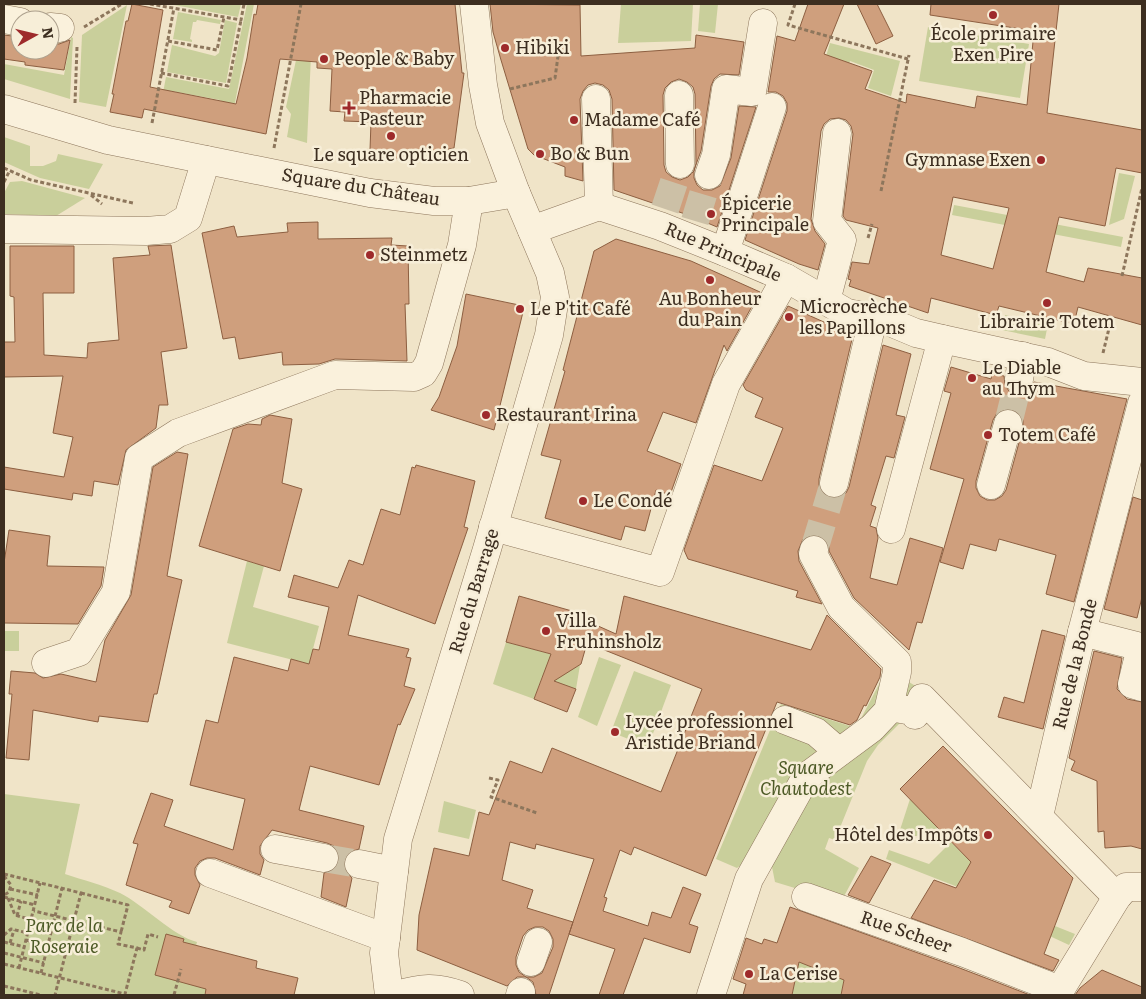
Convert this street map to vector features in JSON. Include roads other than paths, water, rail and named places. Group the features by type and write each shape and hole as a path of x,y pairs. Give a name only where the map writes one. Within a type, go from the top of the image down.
{"street":[{"name":"Rue du Barrage","path":"389,995 384,953 398,839 550,335 555,298 550,274 496,142 486,95 474,4"},
{"path":"709,174 716,155 726,89 752,92 763,23"},
{"path":"679,95 680,164"},
{"path":"532,230 598,206 596,99"},
{"path":"725,252 772,107"},
{"name":"Square du Château","path":"4,109 74,130 146,148 370,193 434,201 470,201 516,193"},
{"path":"826,301 842,240 827,221 837,133"},
{"path":"4,230 146,231 170,229 188,218 206,160"},
{"path":"46,663 80,652 116,592 139,458 178,433 335,376 414,377 423,373 429,363 462,245 470,201"},
{"name":"Rue Principale","path":"598,206 663,217 693,229 725,252 786,278 846,313 942,339 1021,367 1048,362 1084,376 1142,382"},
{"path":"493,527 660,572 726,384 786,278"},
{"path":"834,483 873,319"},
{"path":"891,529 942,339"},
{"name":"Rue de la Bonde","path":"1039,816 1082,632 1132,486 1142,403"},
{"path":"991,485 1008,424"},
{"path":"711,995 749,879 806,777 872,728 890,707 897,662 841,607 813,554 814,550"},
{"path":"1082,632 1140,647 1132,684 1142,687"},
{"path":"890,707 912,711 915,715 922,698 1117,897"},
{"path":"785,720 816,732 838,752"},
{"path":"275,849 324,858"},
{"path":"359,864 394,871"},
{"path":"210,873 386,938"},
{"path":"1059,992 1117,897 1126,887 1142,887"},
{"name":"Rue Scheer","path":"806,897 962,952 1059,992"},
{"path":"396,995 420,989 441,988 460,995"}],"tunnel":[{"path":"665,209 680,164"},
{"path":"695,221 709,175"},
{"path":"1008,424 1019,379"},
{"path":"814,550 834,483"},
{"path":"324,858 359,864"}],"place":[{"name":"École primaire Exen Pire","path":"993,15"},
{"name":"Hibiki","path":"505,48"},
{"name":"People & Baby","path":"324,59"},
{"name":"Pharmacie Pasteur","path":"349,108"},
{"name":"Madame Café","path":"574,120"},
{"name":"Le square opticien","path":"391,136"},
{"name":"Bo & Bun","path":"540,154"},
{"name":"Gymnase Exen","path":"1041,160"},
{"name":"Épicerie Principale","path":"711,214"},
{"name":"Steinmetz","path":"370,255"},
{"name":"Au Bonheur du Pain","path":"710,280"},
{"name":"Librairie Totem","path":"1047,303"},
{"name":"Le P'tit Café","path":"520,309"},
{"name":"Microcrèche les Papillons","path":"789,317"},
{"name":"Le Diable au Thym","path":"972,378"},
{"name":"Restaurant Irina","path":"486,415"},
{"name":"Totem Café","path":"988,435"},
{"name":"Le Condé","path":"583,501"},
{"name":"Villa Fruhinsholz","path":"546,631"},
{"name":"Lycée professionnel Aristide Briand","path":"615,732"},
{"name":"Hôtel des Impôts","path":"988,835"},
{"name":"La Cerise","path":"749,974"}],"park label":[{"name":"Square Chautodest","path":"806,778"},
{"name":"Parc de la Roseraie","path":"64,936"}]}
